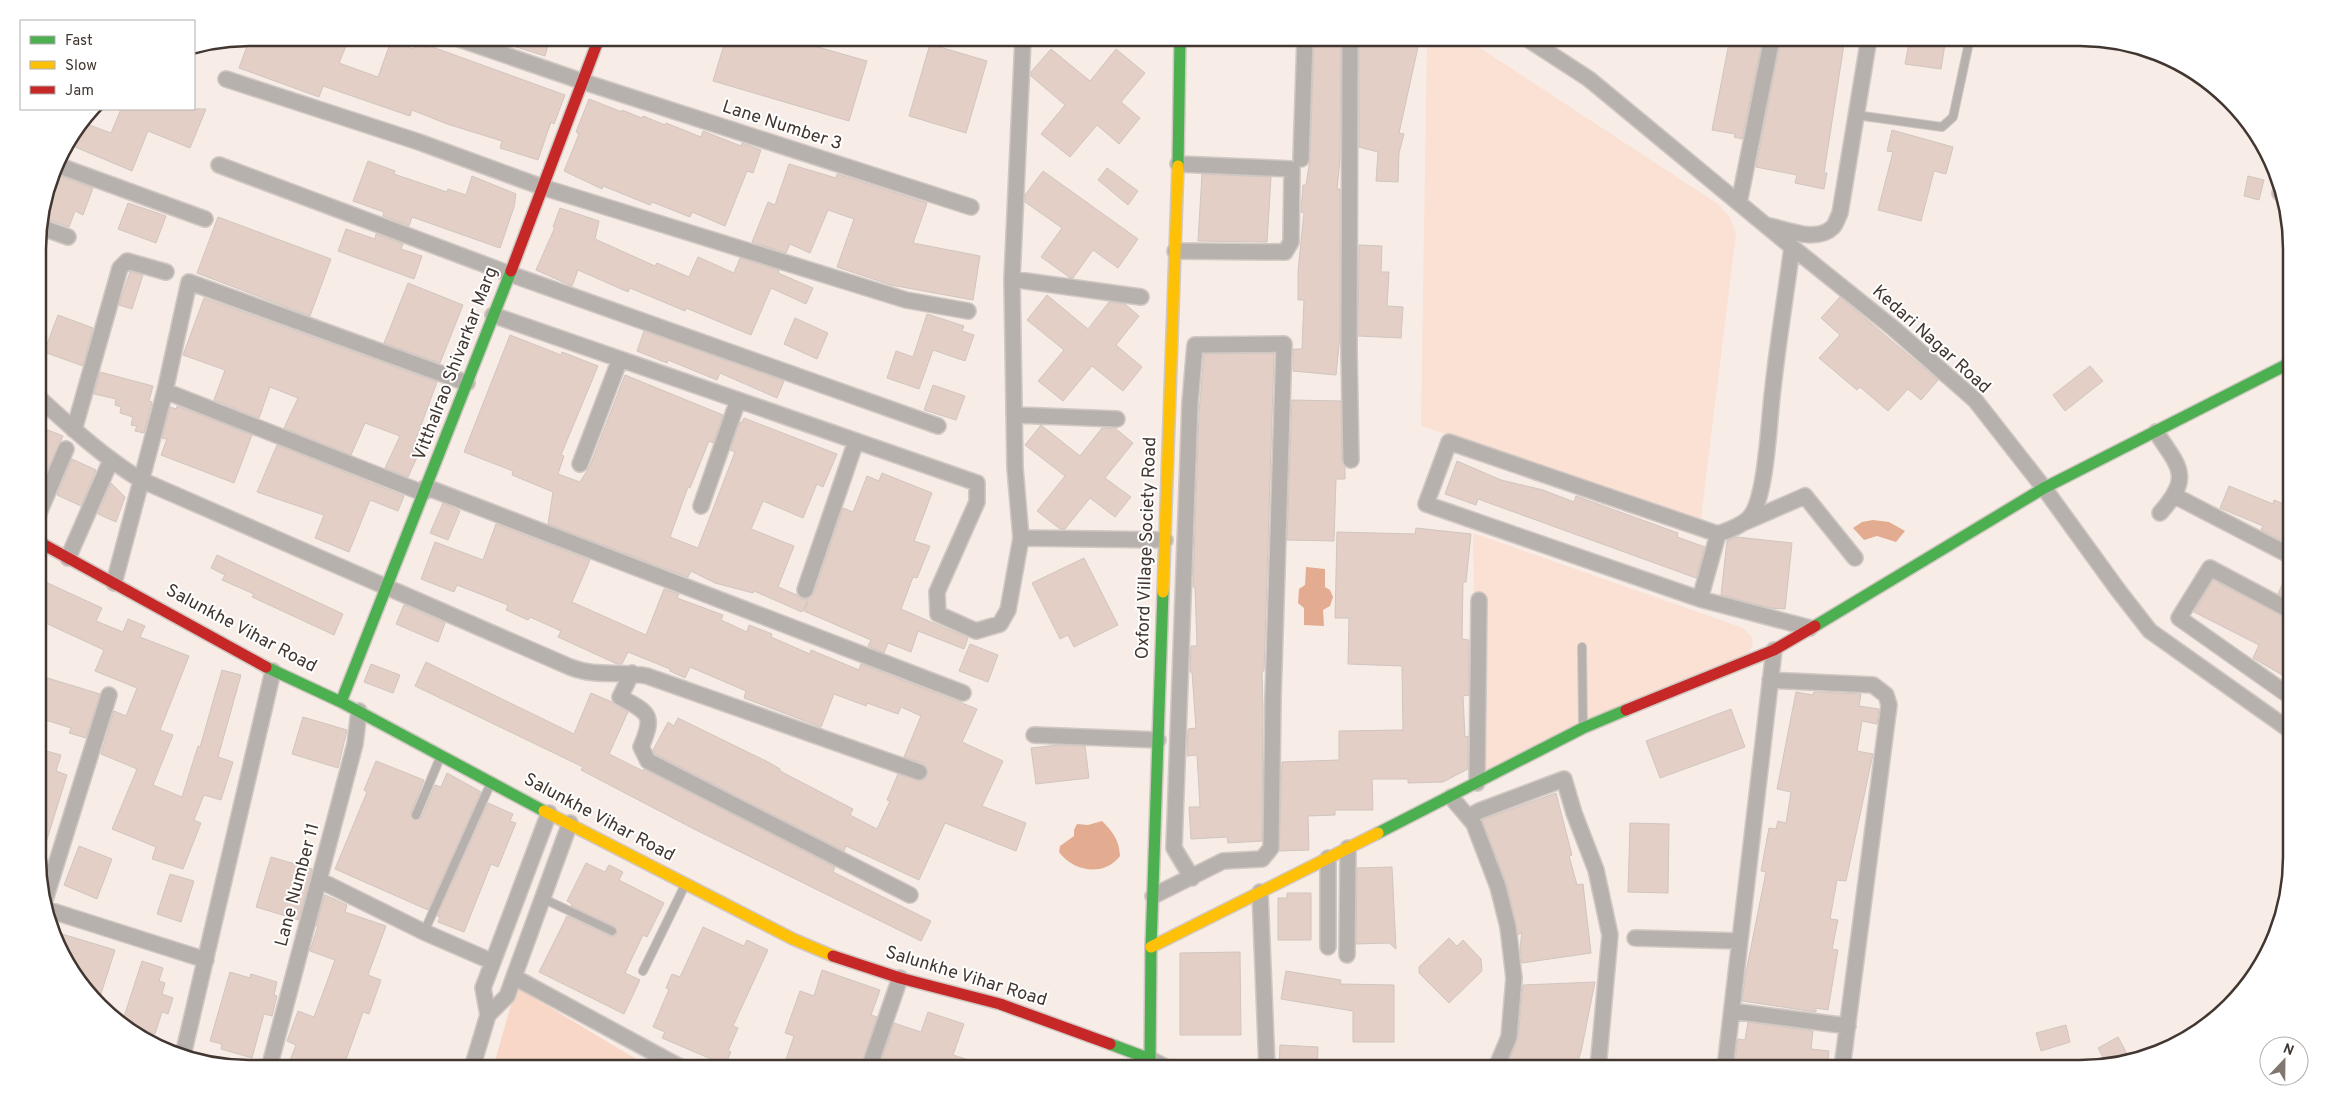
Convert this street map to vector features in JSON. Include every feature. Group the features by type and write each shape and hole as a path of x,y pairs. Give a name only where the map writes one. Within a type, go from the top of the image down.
{"street":[{"name":"Lane Number 3","path":"479,46 581,81 972,207"},
{"name":"Vitthalrao Shivarkar Marg","path":"342,702 510,274 596,46"},
{"path":"493,316 977,483 978,502 937,592 938,614 976,631 1000,624 1008,610 1021,538 1015,468 1012,279 1023,46"},
{"name":"Oxford Village Society Road","path":"1150,1059 1151,947 1178,164 1180,46"},
{"path":"1301,159 1305,46"},
{"path":"1350,46 1349,349 1351,460"},
{"name":"Kedari Nagar Road","path":"1538,46 1589,79 1766,226 1893,328 1975,400 2044,488 2150,631 2283,725"},
{"path":"1739,203 1770,46"},
{"path":"1766,226 1806,234 1821,234 1833,227 1840,213 1868,46"},
{"path":"226,79 419,142 542,187 906,300 968,311"},
{"path":"1175,251 1285,252 1291,242 1292,169 1178,164"},
{"path":"219,165 510,274 938,426"},
{"path":"64,167 205,218"},
{"path":"48,229 68,237"},
{"path":"1741,524 1750,518 1760,492 1765,465 1772,388 1792,247"},
{"path":"74,430 120,268 127,261 166,272"},
{"path":"1012,279 1142,297"},
{"path":"114,583 142,480 189,282 467,383"},
{"path":"1154,896 1223,862 1262,859 1271,848 1273,698 1284,344 1172,345"},
{"path":"1188,880 1174,848 1190,403 1194,345"},
{"path":"580,464 620,359"},
{"path":"1151,947 1451,797 1583,728 1774,650 2044,488 2283,367"},
{"path":"164,391 963,694"},
{"path":"701,506 738,400"},
{"path":"46,404 111,460 142,480 585,673 602,675 632,673 666,682 919,772"},
{"path":"1014,416 1117,419"},
{"path":"2156,432 2180,470 2180,484 2175,496 2160,513"},
{"path":"805,590 856,441"},
{"path":"1810,628 1700,599 1426,504 1449,442 1718,534 1805,496 1855,558"},
{"path":"46,496 66,449"},
{"path":"68,558 111,460"},
{"path":"2175,496 2283,552"},
{"path":"1700,599 1718,534"},
{"path":"1021,538 1165,540"},
{"name":"Salunkhe Vihar Road","path":"46,546 273,671 342,702 491,784 570,823 685,885 823,952 900,978 1000,1004 1150,1059"},
{"path":"2283,606 2210,568 2179,618 2283,691"},
{"path":"1477,783 1479,600"},
{"path":"1726,1060 1774,650"},
{"path":"184,1049 273,671"},
{"path":"632,673 620,697 644,711 648,717 649,730 641,748 648,761 910,895"},
{"path":"1770,680 1873,685 1886,695 1889,706 1843,1060"},
{"path":"49,888 109,695"},
{"name":"Lane Number 11","path":"271,1060 355,744 359,711"},
{"path":"1034,735 1158,740"},
{"path":"1469,818 1479,811 1564,779 1574,813 1596,870 1610,935 1599,1060"},
{"path":"1451,797 1474,824 1498,887 1508,928 1514,978 1509,1036 1499,1060"},
{"path":"488,1015 483,988 549,813"},
{"path":"474,1060 488,1015 506,996 514,977 570,823"},
{"path":"1347,955 1348,848"},
{"path":"1328,858 1328,947"},
{"path":"319,880 424,932 493,962"},
{"path":"1260,892 1267,1060"},
{"path":"53,911 206,960"},
{"path":"1635,938 1740,941"},
{"path":"514,977 667,1060"},
{"path":"872,1060 900,978"},
{"path":"1732,1011 1848,1026"}],"lane":[{"path":"1856,115 1942,127 1953,117 1968,46"},
{"path":"1582,647 1583,728"},
{"path":"416,815 441,756"},
{"path":"424,932 491,784"},
{"path":"643,971 685,885"},
{"path":"542,898 612,931"}],"shaded area":[{"path":"1427,46 1477,46 1718,204 1730,218 1736,233 1701,519 1421,426"},
{"path":"1873,520 1889,522 1905,531 1896,542 1877,536 1864,540 1853,528 1862,522"},
{"path":"1473,533 1743,628 1751,636 1753,646 1747,654 1477,777"},
{"path":"1306,567 1325,569 1325,587 1330,590 1333,597 1330,606 1323,610 1324,626 1304,625 1304,608 1298,603 1299,589 1305,585"},
{"path":"1102,821 1117,841 1120,856 1113,863 1098,869 1081,868 1065,859 1059,852 1060,846 1074,836 1077,824 1088,825"},
{"path":"516,987 638,1060 495,1060"}],"building":[{"path":"247,46 346,46 339,63 378,77 389,46 405,46 413,49 414,46 426,48 430,46 565,95 554,124 551,122 538,160 500,148 502,141 447,124 412,110 410,116 323,86 319,97 239,68"},
{"path":"513,46 548,46 545,56"},
{"path":"724,46 814,46 867,61 849,121 713,81"},
{"path":"929,46 937,46 987,61 966,133 909,116"},
{"path":"1314,46 1341,46 1340,160 1337,189 1340,189 1340,335 1336,375 1293,371 1293,349 1302,349 1304,300 1298,300 1298,271 1304,213 1301,212 1303,185 1306,185 1310,159"},
{"path":"1359,46 1418,46 1399,133 1404,134 1399,153 1398,182 1376,181 1378,152 1359,147"},
{"path":"1728,46 1761,46 1742,139 1734,137 1735,134 1712,130"},
{"path":"1779,46 1844,46 1824,173 1827,173 1824,189 1795,183 1797,175 1756,167"},
{"path":"1908,46 1945,46 1941,69 1905,64"},
{"path":"1051,49 1090,81 1116,49 1145,73 1121,102 1140,118 1119,144 1097,125 1070,157 1041,134 1065,105 1031,76 1031,72"},
{"path":"589,99 622,112 622,110 642,118 643,116 665,125 666,123 701,137 703,131 741,146 742,143 761,150 753,173 747,171 725,226 692,212 690,217 652,202 650,205 603,186 602,189 564,171 579,134 576,132"},
{"path":"206,109 190,148 148,131 132,171 74,146 89,125 111,133 121,110"},
{"path":"1892,130 1953,147 1946,174 1934,171 1921,221 1878,210 1893,152 1887,151"},
{"path":"368,161 395,171 394,174 447,192 448,189 466,195 472,176 516,194 514,207 500,248 412,217 409,226 383,216 384,212 353,201"},
{"path":"789,164 836,178 837,174 927,203 913,243 980,256 973,300 891,285 837,267 854,219 828,210 810,253 790,244 786,253 752,242 768,202 775,205"},
{"path":"1107,168 1138,191 1128,205 1098,180"},
{"path":"1043,171 1138,239 1118,268 1093,250 1073,278 1041,257 1062,228 1025,202 1025,195"},
{"path":"1202,174 1271,177 1267,242 1198,241"},
{"path":"60,176 93,188 83,215 75,211 69,227 48,220 53,196"},
{"path":"2248,176 2264,180 2259,200 2244,196"},
{"path":"128,203 166,216 156,243 118,229"},
{"path":"560,208 599,221 595,239 655,266 657,263 689,277 698,257 734,273 740,258 779,270 778,273 813,288 806,304 771,288 751,335 686,308 685,311 630,288 628,292 578,270 572,286 536,270 555,227 553,227"},
{"path":"218,217 331,259 310,316 197,273"},
{"path":"346,229 375,239 376,234 403,244 401,249 422,256 414,279 338,251"},
{"path":"1359,245 1382,246 1381,272 1389,272 1387,306 1403,307 1401,338 1358,336"},
{"path":"130,272 143,275 132,309 119,305"},
{"path":"408,283 463,305 440,363 384,343"},
{"path":"1047,295 1088,329 1109,302 1125,304 1139,316 1116,345 1142,367 1123,391 1092,366 1063,401 1038,381 1064,350 1027,320"},
{"path":"1840,297 1938,380 1921,400 1908,389 1888,411 1860,387 1857,390 1819,358 1840,335 1821,318"},
{"path":"204,298 437,382 412,450 419,453 408,477 385,468 400,436 365,423 351,455 284,428 298,398 270,387 259,418 214,400 225,370 183,355"},
{"path":"927,314 964,326 962,331 974,335 965,361 933,350 919,389 887,378 896,351 913,357"},
{"path":"58,315 93,328 83,366 46,353 46,347"},
{"path":"795,318 828,333 817,359 784,344"},
{"path":"644,331 784,381 777,398 720,373 717,380 668,360 667,363 637,351"},
{"path":"510,335 561,355 562,352 598,366 561,455 564,456 558,474 580,482 590,466 625,375 723,415 713,443 709,441 690,488 688,487 670,537 698,548 735,452 730,450 740,422 742,423 744,418 837,454 823,487 817,484 803,518 763,501 751,529 794,546 778,587 802,599 809,599 814,593 843,508 853,512 867,476 879,481 882,473 932,493 914,541 930,546 917,578 913,577 901,609 968,638 964,649 918,631 911,652 888,643 884,653 868,646 871,640 804,611 808,601 802,612 754,591 753,593 715,583 691,571 688,577 548,524 553,492 512,475 513,471 464,452"},
{"path":"1274,353 1264,671 1262,671 1262,841 1228,843 1227,837 1191,839 1189,807 1200,807 1197,755 1187,756 1188,729 1196,728 1192,672 1190,672 1191,646 1197,646 1195,587 1193,587 1199,413 1204,354"},
{"path":"2090,366 2103,381 2065,411 2053,395"},
{"path":"100,372 153,386 149,401 152,402 144,433 135,431 137,426 131,425 133,417 120,413 121,407 115,405 116,399 94,394"},
{"path":"933,385 965,396 956,420 924,410"},
{"path":"1292,400 1341,401 1342,460 1345,467 1345,479 1336,479 1334,541 1287,540"},
{"path":"177,406 252,435 234,483 161,455 167,439 162,438 170,407 176,409"},
{"path":"1041,425 1080,456 1102,428 1115,428 1133,443 1105,478 1131,497 1115,517 1090,498 1065,529 1060,529 1037,511 1065,476 1025,445"},
{"path":"46,429 63,436 46,473"},
{"path":"277,445 404,496 398,511 370,500 349,552 315,538 324,515 257,492"},
{"path":"72,459 96,470 81,506 57,495"},
{"path":"1457,461 1501,480 1543,490 1574,502 1576,496 1678,533 1677,537 1705,547 1696,578 1478,499 1476,505 1445,494"},
{"path":"111,483 125,497 116,522 98,514"},
{"path":"2229,486 2273,504 2274,500 2283,504 2283,541 2261,530 2263,526 2220,508"},
{"path":"443,503 460,511 448,540 430,533"},
{"path":"496,524 590,560 572,602 646,635 664,589 679,594 677,598 723,615 721,620 747,632 749,625 772,634 771,637 810,654 811,650 859,670 861,664 977,709 962,742 1003,761 982,806 1026,823 1016,851 945,823 919,880 846,846 844,851 655,754 653,750 668,722 674,726 678,718 768,762 780,769 780,771 853,809 850,815 877,829 890,801 887,800 898,774 920,781 925,779 928,771 923,763 904,757 921,716 901,707 898,714 867,703 866,706 834,694 821,727 744,698 746,691 690,667 685,678 670,671 670,669 628,652 622,664 617,664 558,637 561,631 530,617 528,620 506,610 508,605 457,585 454,592 421,579 435,542 483,560"},
{"path":"1416,528 1471,534 1466,582 1463,582 1462,639 1469,640 1469,695 1463,696 1465,737 1468,736 1468,769 1443,782 1408,783 1408,779 1372,779 1373,810 1335,810 1335,815 1308,816 1309,850 1279,851 1282,762 1339,760 1339,731 1403,730 1402,666 1348,664 1349,618 1335,618 1337,532 1415,534"},
{"path":"1737,537 1792,543 1785,609 1770,608 1721,595 1727,541"},
{"path":"217,555 343,614 334,635 252,597 254,594 222,580 225,575 211,568"},
{"path":"1084,558 1118,625 1074,647 1068,635 1060,639 1032,583"},
{"path":"2213,580 2283,616 2283,675 2253,658 2259,645 2194,612"},
{"path":"46,582 102,608 96,621 123,632 128,619 145,626 140,637 189,656 160,730 173,735 153,785 182,797 198,746 200,747 222,670 241,675 218,757 233,762 221,800 204,795 194,820 201,823 183,869 152,859 156,847 112,829 137,769 101,754 114,711 126,716 137,688 95,671 104,650 46,623"},
{"path":"2283,583 2283,596 2278,594"},
{"path":"404,605 445,623 438,642 396,624"},
{"path":"970,644 998,655 988,682 959,671"},
{"path":"426,662 574,734 591,693 612,702 628,712 609,754 643,771 644,769 835,867 833,872 931,921 921,941 694,829 581,770 583,767 415,686"},
{"path":"371,664 400,675 393,693 364,682"},
{"path":"46,678 100,694 86,738 69,733 71,728 46,720"},
{"path":"1796,692 1813,695 1814,692 1861,694 1859,706 1879,709 1877,724 1862,721 1857,751 1873,754 1846,881 1837,880 1830,919 1838,920 1832,949 1838,950 1828,1010 1816,1008 1816,1012 1742,1001 1766,872 1761,871 1769,828 1776,829 1778,821 1786,823 1791,792 1777,789"},
{"path":"1731,709 1745,747 1660,778 1646,741"},
{"path":"303,717 347,730 338,768 292,754"},
{"path":"1059,745 1085,746 1089,778 1036,784 1031,748"},
{"path":"46,751 61,755 56,771 67,775 46,842"},
{"path":"376,761 424,780 411,813 414,820 421,818 435,785 441,787 447,773 481,792 428,910 335,869 367,792 364,790"},
{"path":"1556,793 1572,855 1569,856 1577,885 1583,884 1591,953 1522,963 1520,948 1522,932 1518,935 1507,884 1482,820"},
{"path":"488,803 513,814 510,821 516,823 498,867 491,864 464,932 438,922 440,917 437,916"},
{"path":"1630,823 1669,824 1668,893 1628,892"},
{"path":"79,846 112,859 97,899 64,885"},
{"path":"271,857 312,869 299,920 256,907"},
{"path":"586,863 605,872 609,865 623,872 619,880 664,903 647,937 643,935 625,973 640,980 624,1014 539,972 567,916 610,936 615,936 617,933 614,926 571,906 572,904 567,901"},
{"path":"1392,867 1396,949 1389,943 1356,944 1357,868"},
{"path":"170,874 194,881 181,922 157,914"},
{"path":"1287,893 1311,893 1311,940 1278,940 1278,898 1287,898"},
{"path":"325,895 347,905 345,912 386,926 368,975 381,980 369,1014 363,1012 346,1060 290,1060 296,1045 287,1041 298,1011 314,1017 335,960 310,951 318,926 316,926"},
{"path":"703,927 744,946 747,940 768,950 733,1026 738,1028 728,1051 731,1052 727,1060 713,1060 662,1038 665,1032 653,1027 669,989 666,988 672,974 680,977"},
{"path":"62,934 115,950 101,995 80,970"},
{"path":"1449,938 1457,946 1463,940 1481,959 1482,971 1449,1003 1419,973 1419,967"},
{"path":"1240,952 1241,1035 1180,1035 1180,953"},
{"path":"142,961 163,968 159,981 165,983 162,994 173,998 168,1014 162,1012 155,1034 143,1030 124,1016"},
{"path":"822,970 880,990 871,1015 877,1017 863,1060 786,1060 794,1036 785,1033 800,991 814,996"},
{"path":"1286,971 1341,980 1340,984 1394,985 1394,1042 1353,1042 1353,1011 1281,999"},
{"path":"230,972 250,978 251,974 277,982 274,995 277,996 272,1016 264,1014 252,1058 221,1049 222,1044 210,1041"},
{"path":"1595,982 1578,1060 1509,1060 1518,1038 1523,985"},
{"path":"928,1012 964,1024 953,1055 968,1060 882,1060 894,1023 921,1032"},
{"path":"1748,1022 1813,1031 1811,1049 1829,1051 1828,1060 1735,1060 1738,1039 1745,1040"},
{"path":"2066,1025 2070,1042 2041,1051 2036,1033"},
{"path":"2118,1037 2127,1054 2103,1058 2098,1048"},
{"path":"1280,1045 1318,1047 1317,1060 1279,1060"}],"traffic: fast":[{"path":"1178,166 1180,46"},
{"path":"341,702 511,271"},
{"path":"1815,626 2044,488 2283,367"},
{"path":"1110,1044 1150,1059 1151,947 1163,592"},
{"path":"266,667 341,702 544,811"},
{"path":"1378,833 1583,728 1626,710"}],"traffic: slow":[{"path":"1163,592 1178,166"},
{"path":"544,811 793,939 833,956"},
{"path":"1151,947 1378,833"}],"traffic: jam":[{"path":"511,271 596,46"},
{"path":"46,546 266,667"},
{"path":"1626,710 1774,650 1815,626"},
{"path":"833,956 900,978 1000,1004 1110,1044"}]}
